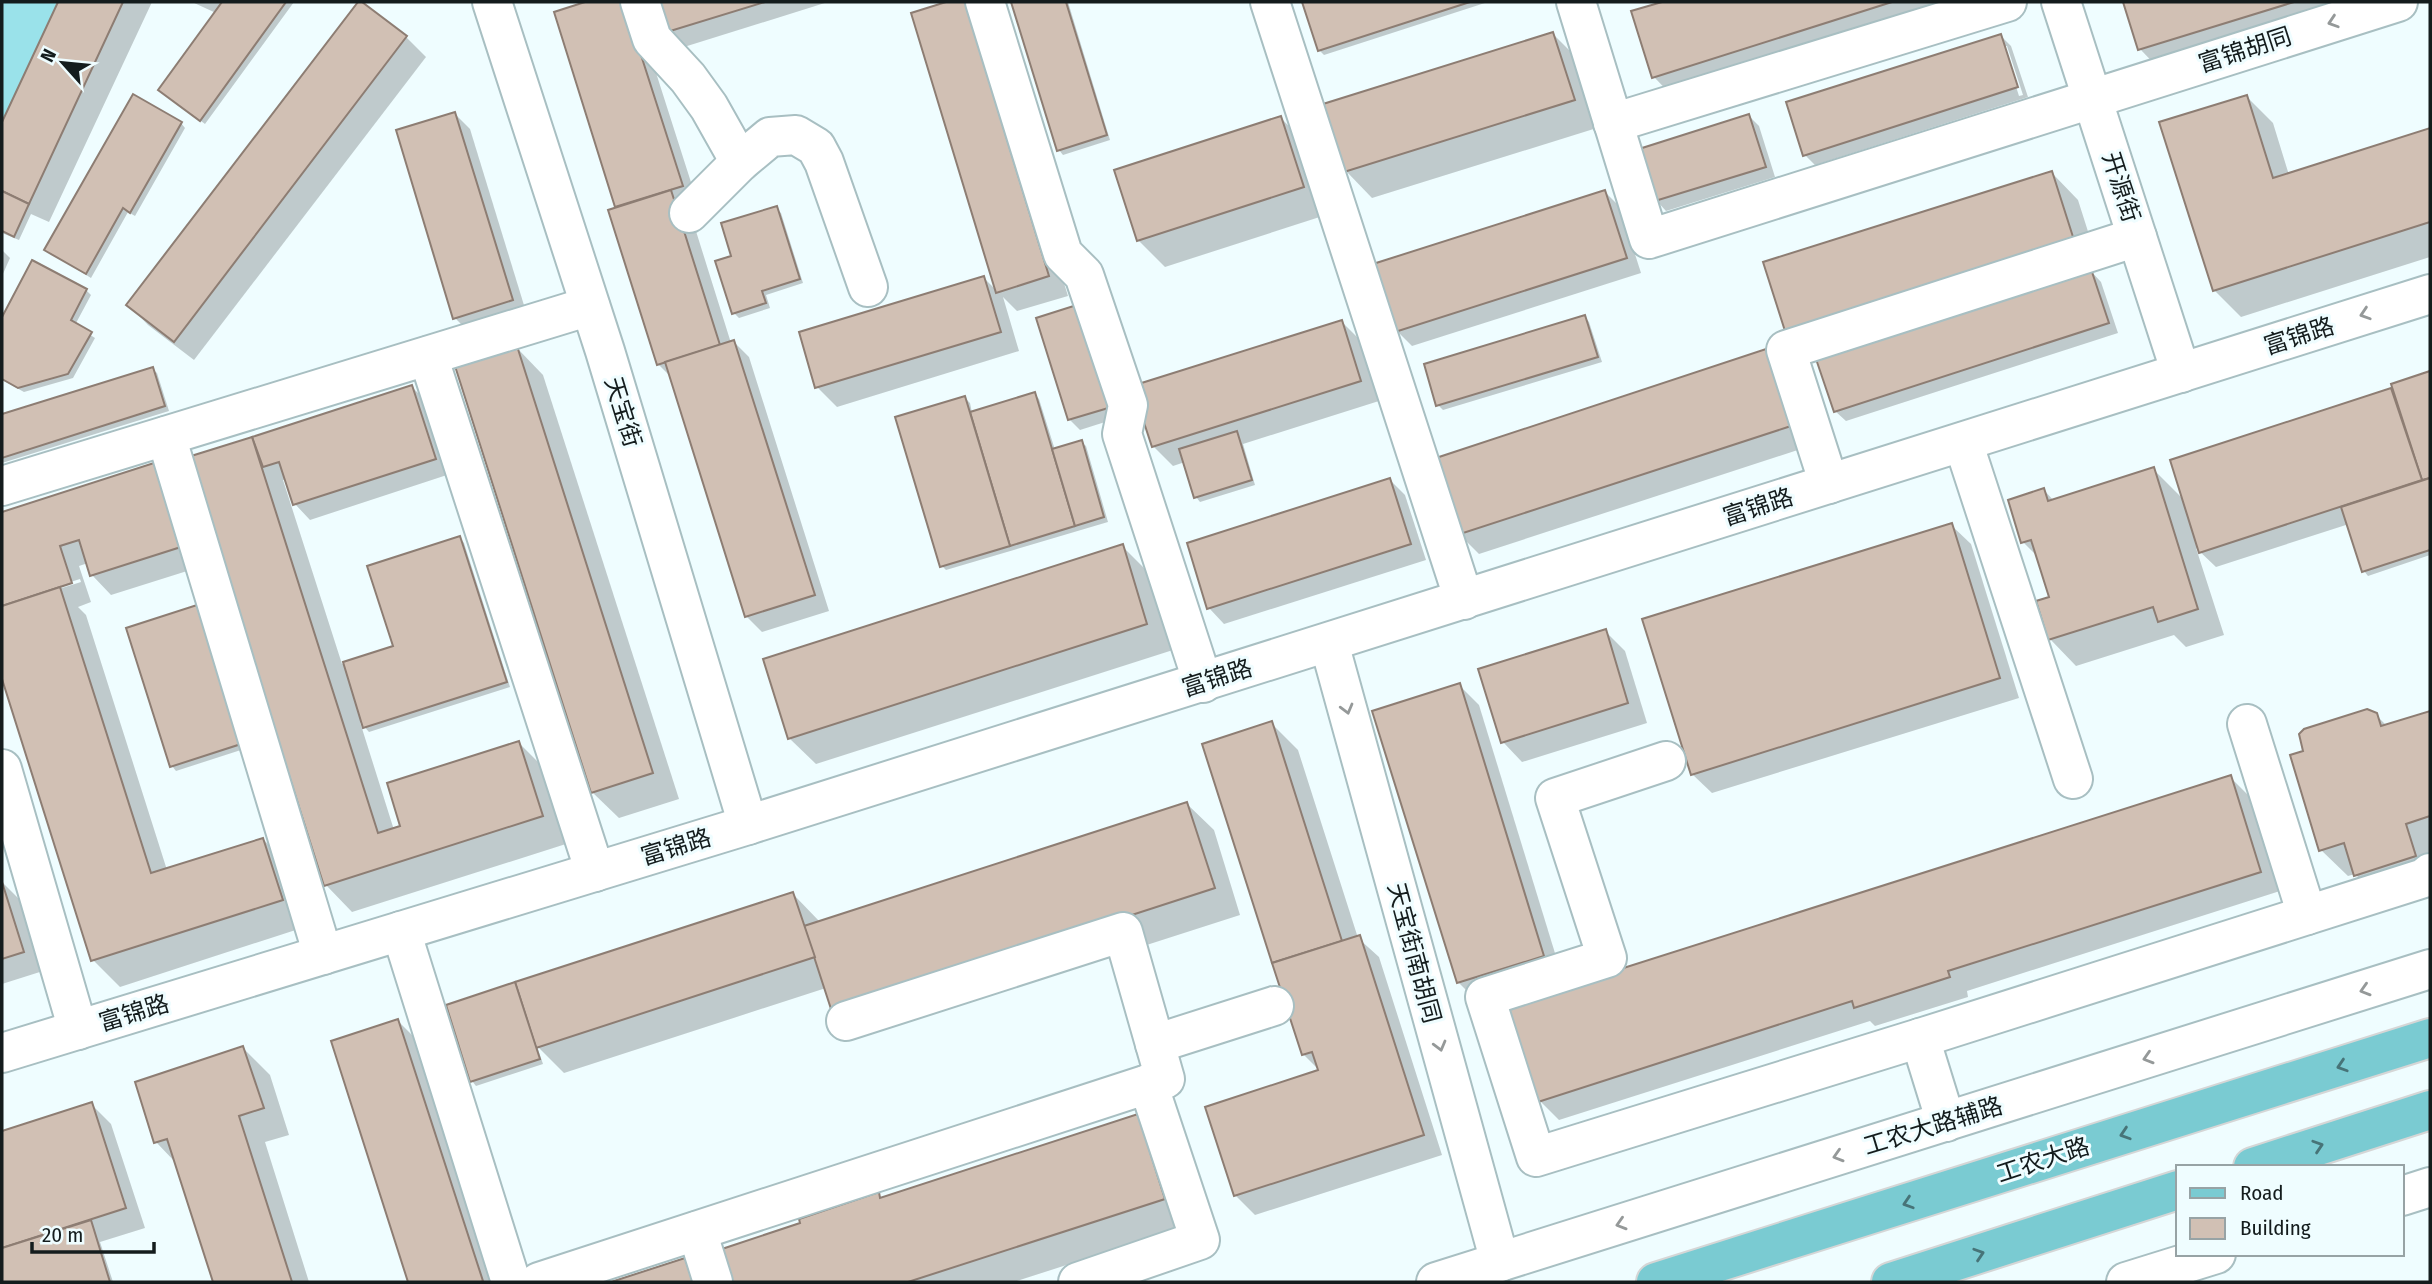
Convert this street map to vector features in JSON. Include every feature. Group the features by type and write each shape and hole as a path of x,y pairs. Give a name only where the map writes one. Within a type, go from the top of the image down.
{"main road":[{"name":"工农大路","path":"1656,1282 2430,1038"},
{"path":"2259,1165 2430,1110"},
{"path":"1891,1282 2176,1192"}],"street":[{"name":"天宝街","path":"492,2 590,306 748,825"},
{"path":"640,2 652,39 688,78 709,107 740,162"},
{"path":"985,2 1063,254 1084,275 1128,405 1122,434 1203,682"},
{"path":"1269,2 1464,600"},
{"path":"1576,2 1613,123 2007,2"},
{"name":"开源街","path":"2061,2 2180,373"},
{"name":"富锦胡同","path":"1613,123 1649,239 2398,2"},
{"path":"690,213 740,162 770,137 796,135 816,147 824,162 868,287"},
{"path":"1829,484 1786,350 2137,237"},
{"name":"富锦路","path":"2,1053 748,825 2430,294"},
{"path":"2,486 590,306"},
{"path":"428,356 595,872"},
{"path":"166,436 323,955"},
{"path":"1963,442 2073,779"},
{"name":"天宝街南胡同","path":"1329,643 1500,1262"},
{"path":"2246,724 2307,915"},
{"path":"1666,761 1555,798 1607,958 1485,996 1536,1157 2424,878 2430,873"},
{"path":"2,769 78,1030"},
{"path":"401,931 511,1282"},
{"path":"539,1282 1165,1079 1123,932 846,1021"},
{"name":"工农大路辅路","path":"1436,1282 2430,970"},
{"path":"1155,1044 1274,1006"},
{"path":"1920,1038 1946,1122"},
{"path":"1077,1282 1200,1240 1148,1084"},
{"path":"2404,1195 2430,1187"},
{"path":"697,1231 713,1282"},
{"path":"2126,1282 2210,1256"}],"shaded area":[{"path":"2,2 58,2 2,122"}],"building":[{"path":"58,2 123,2 29,204 2,191 2,122"},
{"path":"222,2 286,2 200,121 158,90"},
{"path":"358,2 362,2 407,36 174,342 126,305"},
{"path":"585,2 624,2 683,186 615,207 554,12"},
{"path":"658,2 765,2 667,32"},
{"path":"946,2 965,2 1049,276 996,293 911,13"},
{"path":"1011,2 1066,2 1107,135 1057,151"},
{"path":"1302,2 1470,2 1318,51"},
{"path":"1662,2 1892,2 1652,78 1631,11"},
{"path":"2123,2 2294,2 2138,50"},
{"path":"1553,32 1575,100 1344,172 1323,104"},
{"path":"2001,34 2018,87 1803,156 1786,102"},
{"path":"133,94 182,122 130,213 123,208 86,274 44,250"},
{"path":"2247,95 2273,178 2430,128 2430,222 2213,291 2159,122"},
{"path":"455,112 513,300 453,319 396,130"},
{"path":"1749,114 1766,167 1655,201 1639,149"},
{"path":"1281,116 1304,187 1137,241 1114,170"},
{"path":"2052,171 2074,240 1785,331 1763,262"},
{"path":"671,190 720,345 657,365 608,210"},
{"path":"1605,190 1627,258 1395,332 1373,264"},
{"path":"2,191 29,204 14,237 2,231"},
{"path":"777,206 800,279 762,291 766,303 732,314 715,261 731,256 721,223"},
{"path":"32,260 87,289 71,320 92,332 68,374 18,388 2,379 2,317"},
{"path":"2091,269 2109,323 1834,412 1816,359"},
{"path":"984,276 1001,332 815,388 799,332"},
{"path":"1083,303 1115,406 1068,420 1036,318"},
{"path":"1585,315 1598,357 1436,406 1424,364"},
{"path":"1342,320 1361,381 1152,447 1132,386"},
{"path":"734,340 815,595 745,617 665,362"},
{"path":"517,346 653,773 591,793 455,366"},
{"path":"1766,349 1791,426 1457,535 1433,459"},
{"path":"153,367 165,406 2,458 2,414"},
{"path":"2430,371 2430,478 2422,480 2391,384"},
{"path":"412,385 436,459 293,505 279,462 263,467 252,437"},
{"path":"2391,388 2422,480 2199,553 2170,460"},
{"path":"1035,392 1075,526 1010,546 970,412"},
{"path":"965,396 1010,546 940,567 895,417"},
{"path":"1237,431 1252,480 1194,498 1179,449"},
{"path":"252,437 378,833 400,826 387,783 519,741 543,816 324,886 188,457"},
{"path":"1082,440 1104,517 1075,526 1052,449"},
{"path":"157,462 184,546 90,576 79,540 60,546 72,583 2,606 2,512"},
{"path":"2154,467 2198,609 2158,622 2153,607 2048,640 2036,601 2049,597 2031,540 2021,543 2008,500 2044,488 2048,501"},
{"path":"1390,478 1411,544 1207,609 1187,543"},
{"path":"2430,478 2430,550 2362,572 2341,507"},
{"path":"1952,523 2000,678 1691,775 1642,619"},
{"path":"460,536 507,682 363,728 343,662 393,646 367,566"},
{"path":"1123,544 1147,624 788,739 763,659"},
{"path":"60,587 151,873 263,838 283,900 91,961 2,679 2,606"},
{"path":"197,605 241,744 170,767 126,628"},
{"path":"1606,629 1628,703 1501,743 1478,669"},
{"path":"1460,683 1544,956 1457,983 1372,711"},
{"path":"2367,709 2377,713 2381,726 2430,711 2430,816 2406,824 2416,856 2354,876 2344,843 2319,851 2290,755 2303,751 2299,734 2304,729"},
{"path":"1272,721 1342,941 1272,963 1202,744"},
{"path":"2231,775 2261,872 1948,971 1950,977 1854,1008 1852,1001 1538,1102 1507,1005"},
{"path":"1187,802 1215,888 832,1012 804,926"},
{"path":"2,882 24,952 2,959"},
{"path":"793,892 815,957 536,1048 515,982"},
{"path":"1360,935 1424,1135 1234,1196 1205,1107 1318,1070 1312,1052 1302,1055 1272,963"},
{"path":"515,982 540,1059 470,1082 446,1005"},
{"path":"398,1019 483,1281 480,1282 408,1282 331,1041"},
{"path":"243,1046 264,1108 239,1116 292,1282 213,1282 167,1139 154,1143 135,1082"},
{"path":"92,1102 126,1208 2,1248 2,1131"},
{"path":"1138,1114 1165,1199 908,1282 730,1282 719,1250 800,1223 799,1219 879,1192 880,1198"},
{"path":"91,1220 110,1282 2,1282 2,1248"},
{"path":"685,1258 693,1282 611,1282"}]}
